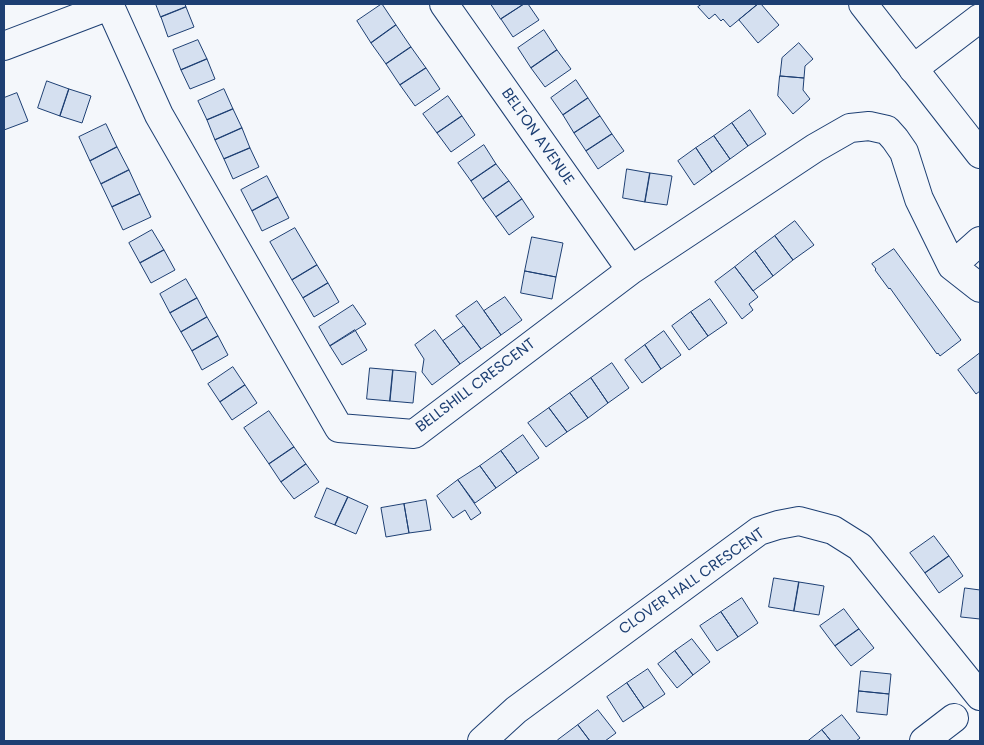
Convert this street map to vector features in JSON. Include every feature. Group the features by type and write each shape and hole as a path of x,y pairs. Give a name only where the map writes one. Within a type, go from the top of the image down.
{"street":[{"name":"BELTON AVENUE","path":"444,4 631,270"},
{"path":"863,4 980,154"},
{"name":"BELLSHILL CRESCENT","path":"109,5 159,115 339,428 414,434 631,270 814,148 850,128 869,126 887,130 895,139 904,152 919,199 952,266"},
{"path":"4,46 109,5"},
{"path":"912,69 980,18"},
{"path":"980,241 952,266 980,288"},
{"name":"CLOVER HALL CRESCENT","path":"482,741 516,710 758,531 799,521 833,530 860,547 980,696"},
{"path":"924,741 954,718"}],"building":[{"path":"156,4 185,4 186,7 161,17"},
{"path":"382,4 396,25 371,43 357,21"},
{"path":"491,4 524,4 501,19"},
{"path":"524,4 528,4 539,20 513,37 501,19"},
{"path":"702,4 758,4 730,27 715,14 709,19 698,7"},
{"path":"758,4 761,4 779,25 758,43 739,20"},
{"path":"186,7 194,27 168,37 161,17"},
{"path":"396,25 411,47 386,64 371,43"},
{"path":"544,30 557,50 531,68 518,48"},
{"path":"198,40 207,59 181,70 173,50"},
{"path":"799,43 813,59 805,66 804,78 780,76 782,58"},
{"path":"411,47 426,68 400,85 386,64"},
{"path":"557,50 571,69 545,87 531,68"},
{"path":"207,59 215,79 190,89 181,70"},
{"path":"426,68 440,89 415,106 400,85"},
{"path":"780,76 804,78 803,90 810,99 793,114 778,96"},
{"path":"576,80 588,98 563,115 551,98"},
{"path":"47,81 69,89 60,116 38,108"},
{"path":"69,89 91,96 82,123 60,116"},
{"path":"224,89 233,109 207,120 198,101"},
{"path":"17,93 28,121 4,130 4,98"},
{"path":"448,96 462,116 437,133 423,114"},
{"path":"588,98 600,116 574,133 563,115"},
{"path":"233,109 242,128 215,140 207,120"},
{"path":"750,110 766,134 748,146 732,123"},
{"path":"462,116 475,135 451,152 437,133"},
{"path":"600,116 612,134 586,151 574,133"},
{"path":"732,123 748,146 730,159 714,136"},
{"path":"106,124 117,147 90,161 79,137"},
{"path":"242,128 250,148 224,159 215,140"},
{"path":"612,134 624,151 598,169 586,151"},
{"path":"714,136 730,159 712,172 696,148"},
{"path":"484,145 496,164 471,181 458,163"},
{"path":"117,147 129,170 101,184 90,161"},
{"path":"250,148 259,167 233,179 224,159"},
{"path":"696,148 712,172 694,185 678,161"},
{"path":"496,164 509,181 483,199 471,181"},
{"path":"627,169 650,173 645,202 623,198"},
{"path":"129,170 140,194 112,207 101,184"},
{"path":"650,173 672,176 667,205 645,202"},
{"path":"267,176 278,197 252,211 241,190"},
{"path":"509,181 522,199 496,217 483,199"},
{"path":"140,194 151,217 123,230 112,207"},
{"path":"278,197 289,218 262,231 252,211"},
{"path":"522,199 534,217 509,235 496,217"},
{"path":"795,221 814,245 793,260 775,236"},
{"path":"295,228 317,265 292,280 270,242"},
{"path":"152,230 164,250 140,263 129,243"},
{"path":"775,236 793,260 773,276 755,251"},
{"path":"532,237 563,243 556,277 525,271"},
{"path":"894,249 961,340 940,356 872,264"},
{"path":"164,250 175,270 151,283 140,263"},
{"path":"755,251 773,276 753,291 735,267"},
{"path":"317,265 328,283 303,298 292,280"},
{"path":"735,267 758,297 749,304 753,310 742,319 715,282"},
{"path":"525,271 556,277 552,299 521,293"},
{"path":"186,279 197,298 170,313 160,294"},
{"path":"328,283 339,302 314,317 303,298"},
{"path":"505,297 522,320 501,335 484,311"},
{"path":"197,298 207,317 181,332 170,313"},
{"path":"710,299 727,323 708,336 691,312"},
{"path":"477,301 501,335 481,349 456,316"},
{"path":"353,305 366,324 330,346 319,327"},
{"path":"691,312 708,336 689,350 672,326"},
{"path":"207,317 218,336 192,351 181,332"},
{"path":"464,326 481,349 460,364 443,341"},
{"path":"355,330 367,350 342,365 330,346"},
{"path":"435,330 460,364 432,385 422,372 424,359 415,345"},
{"path":"664,331 681,355 661,369 645,345"},
{"path":"218,336 228,355 202,370 192,351"},
{"path":"645,345 661,369 642,383 625,360"},
{"path":"980,353 980,391 976,394 958,370"},
{"path":"612,363 629,388 608,403 591,378"},
{"path":"233,367 245,385 220,402 208,384"},
{"path":"370,368 393,370 390,401 367,399"},
{"path":"393,370 416,372 413,403 390,401"},
{"path":"591,378 608,403 588,418 570,393"},
{"path":"245,385 257,403 232,420 220,402"},
{"path":"570,393 588,418 567,432 549,408"},
{"path":"549,408 567,432 546,447 528,423"},
{"path":"269,411 294,447 269,464 244,428"},
{"path":"523,435 539,458 517,473 501,451"},
{"path":"294,447 306,464 281,482 269,464"},
{"path":"501,451 517,473 496,488 480,466"},
{"path":"306,464 319,482 294,499 281,482"},
{"path":"480,466 496,488 475,503 458,480"},
{"path":"458,480 481,513 471,520 465,510 453,518 437,496"},
{"path":"327,488 348,497 335,525 315,517"},
{"path":"348,497 368,506 356,534 335,525"},
{"path":"426,500 431,530 409,533 404,504"},
{"path":"404,504 409,533 386,537 381,508"},
{"path":"934,536 949,556 925,573 910,553"},
{"path":"949,556 963,576 939,593 925,573"},
{"path":"774,578 799,582 794,611 769,607"},
{"path":"799,582 824,586 819,615 794,611"},
{"path":"965,588 980,590 980,619 961,617"},
{"path":"742,598 758,623 738,637 721,612"},
{"path":"844,609 859,629 835,646 820,626"},
{"path":"721,612 738,637 717,651 700,626"},
{"path":"859,629 874,648 851,666 835,646"},
{"path":"692,639 710,662 693,675 675,651"},
{"path":"675,651 693,675 677,688 658,664"},
{"path":"648,669 665,694 644,708 627,683"},
{"path":"861,671 891,674 889,694 859,691"},
{"path":"627,683 644,708 623,722 607,697"},
{"path":"859,691 889,694 887,715 857,712"},
{"path":"598,710 616,733 605,741 590,741 578,725"},
{"path":"842,715 860,738 856,741 831,741 822,730"},
{"path":"578,725 590,741 558,740"},
{"path":"822,730 831,741 808,741"}]}
